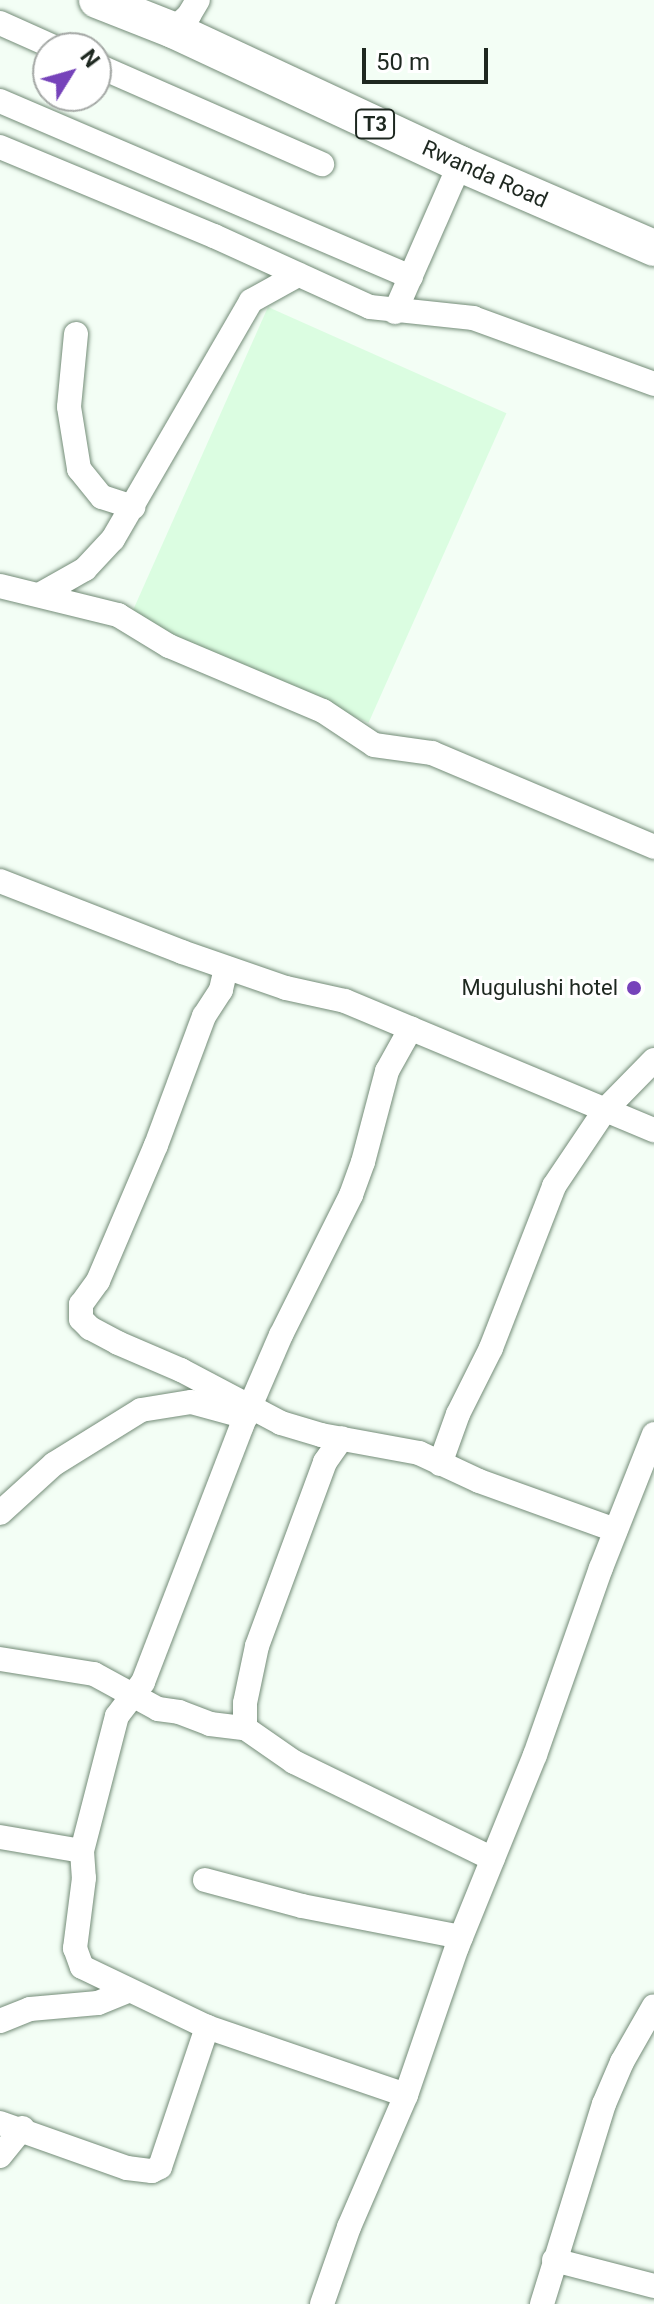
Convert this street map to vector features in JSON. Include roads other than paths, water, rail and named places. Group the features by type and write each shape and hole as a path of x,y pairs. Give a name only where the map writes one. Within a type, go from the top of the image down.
{"highway":[{"name":"Rwanda Road","path":"97,0 186,11 460,164 654,248"}],"street":[{"path":"0,23 32,37"},
{"path":"112,72 322,164"},
{"path":"0,101 411,277"},
{"path":"0,147 214,236 370,307 473,318 654,384"},
{"path":"395,312 460,164"},
{"path":"41,594 85,569 113,539 251,301 298,275"},
{"path":"76,334 69,407 79,469 102,497 133,507"},
{"path":"0,586 118,615 169,646 323,711 374,745 432,753 654,847"},
{"path":"0,881 226,968 286,988 345,1001 654,1130"},
{"path":"226,968 221,990 204,1016 156,1145 98,1281 79,1312 90,1328 249,1412 298,1429 406,1449 615,1530"},
{"path":"406,2095 207,2027 82,1967 75,1948 84,1878 82,1851 117,1716 143,1682 281,1335 351,1195 387,1071 411,1028"},
{"path":"440,1464 458,1414 491,1348 554,1186 605,1110 654,1060"},
{"path":"0,1513 54,1464 141,1410 191,1402 249,1412"},
{"path":"322,2304 349,2227 406,2095 461,1937 535,1755 615,1530 654,1434"},
{"path":"245,1728 245,1703 257,1646 325,1462 342,1438"},
{"path":"0,1659 94,1674 158,1709 179,1712 210,1724 245,1728 294,1762 493,1859"},
{"path":"0,1837 82,1851"},
{"path":"205,1880 302,1906 461,1937"},
{"path":"0,2021 30,2009 85,2005 127,1991"},
{"path":"542,2304 604,2104 622,2062 654,2006"},
{"path":"0,2156 11,2126 127,2168 152,2171 160,2167 207,2027"},
{"path":"554,2260 654,2286"}],"place":[{"name":"Mugulushi hotel","path":"634,988"}]}
